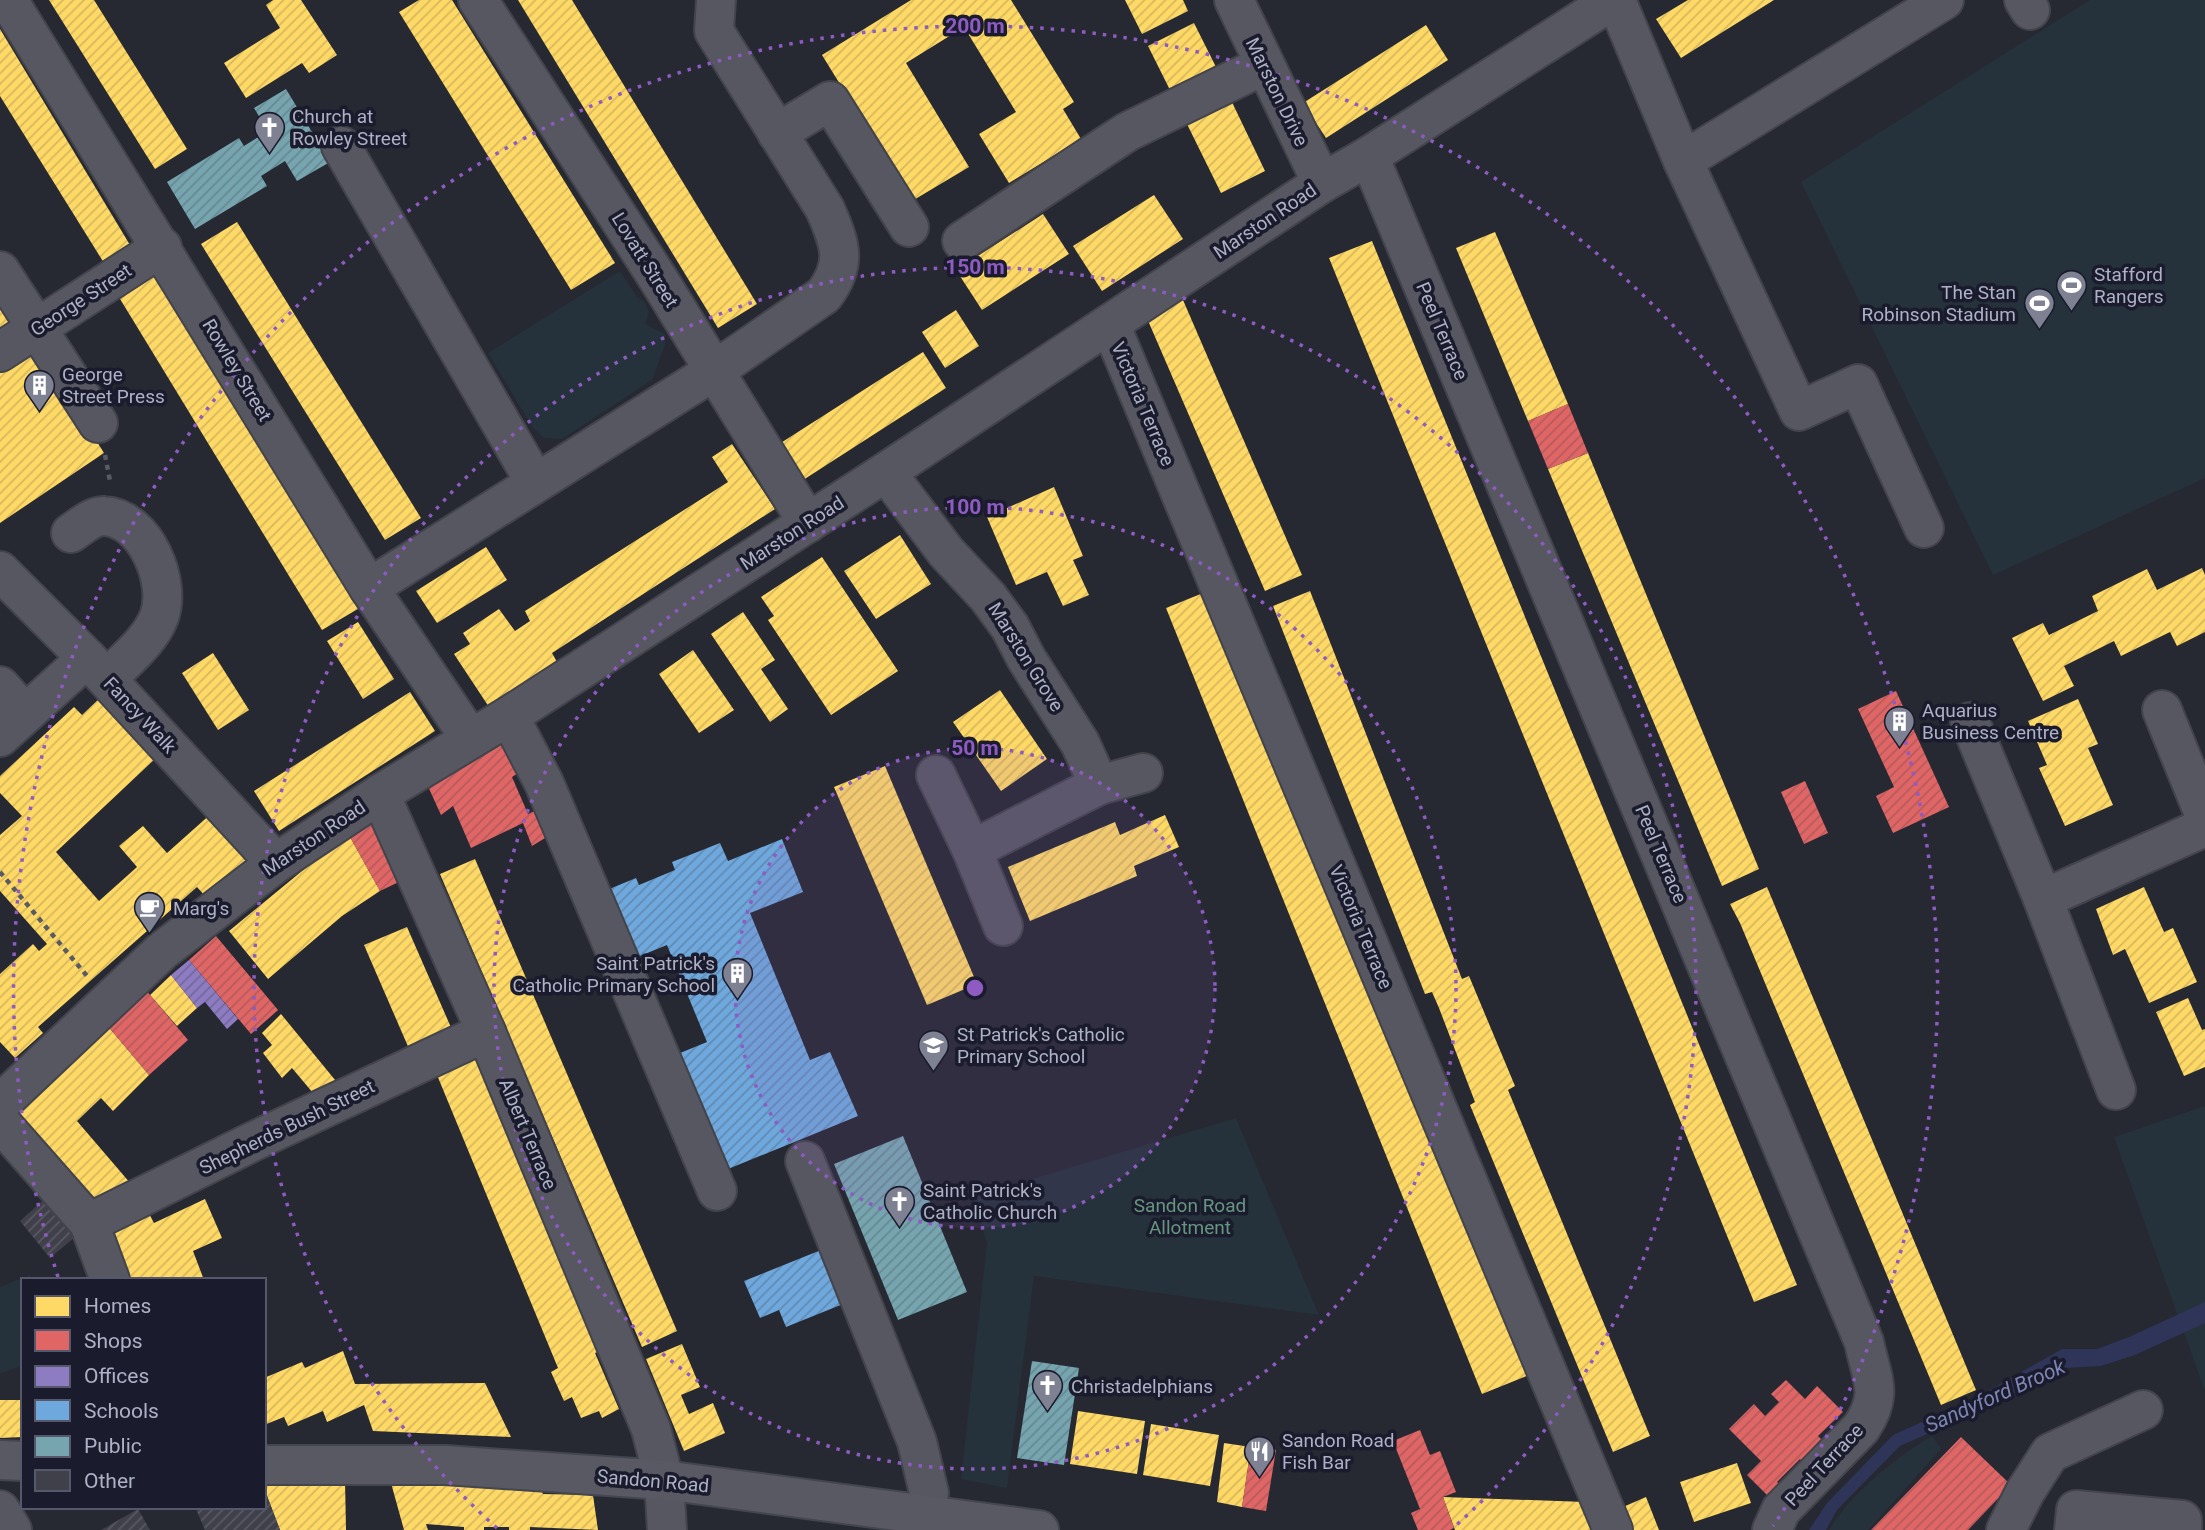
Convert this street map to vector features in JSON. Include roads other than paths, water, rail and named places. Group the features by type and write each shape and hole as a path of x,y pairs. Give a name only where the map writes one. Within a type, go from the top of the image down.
{"main road":[{"path":"0,1460 21,1461"},
{"name":"Sandon Road","path":"266,1465 445,1465 664,1480 1039,1530"}],"street":[{"name":"Rowley Street","path":"8,0 369,588 470,738"},
{"path":"369,588 714,371 824,295 834,282 840,265 836,236 825,209 714,31 716,0"},
{"path":"1615,0 1683,161 1799,411 1858,384 1924,528"},
{"name":"Marston Road","path":"0,1104 162,951 275,863 808,523 1322,183 1615,0"},
{"path":"1683,161 1944,0"},
{"name":"Lovatt Street","path":"482,5 657,277 808,523"},
{"name":"Marston Drive","path":"1246,10 1264,65 1322,183"},
{"path":"962,241 1127,132 1264,65"},
{"path":"777,133 830,101 909,227"},
{"path":"341,146 535,482"},
{"name":"Peel Terrace","path":"1369,156 1864,1342 1876,1396 1871,1412 1861,1428 1782,1510 1772,1530"},
{"name":"George Street","path":"0,352 162,247"},
{"path":"0,271 98,423"},
{"name":"Victoria Terrace","path":"1110,324 1613,1530"},
{"name":"Marston Grove","path":"886,472 946,552 988,597 1010,627 1026,658 1080,743 1099,785"},
{"path":"0,686 13,726 97,668 143,642 158,620 163,600 162,578 151,552 137,533 117,518 101,515 71,533"},
{"name":"Fancy Walk","path":"0,571 97,668 275,863"},
{"path":"2162,710 2205,816"},
{"path":"509,716 544,783 717,1191"},
{"path":"1970,722 2043,899 2116,1090"},
{"path":"972,850 1099,785 1143,773"},
{"path":"936,775 972,850 1003,926"},
{"name":"Albert Terrace","path":"380,794 486,1032 650,1429 664,1480 667,1530"},
{"path":"2043,899 2205,827"},
{"name":"Shepherds Bush Street","path":"89,1223 486,1032"},
{"path":"0,1122 89,1223 109,1278"},
{"path":"805,1161 917,1442 929,1493 926,1514"},
{"path":"2006,1530 2025,1492 2050,1453 2143,1410"},
{"path":"0,1510 12,1530"},
{"path":"2074,1530 2076,1510 2190,1524"}],"water":[{"name":"Sandyford Brook","path":"2205,1302 2205,1323 2135,1355 2101,1366 2065,1368 1986,1408 1900,1446 1837,1510 1826,1530 1809,1530 1827,1503 1893,1435 1979,1396 2062,1349 2097,1349"}],"place":[{"name":"Church at Rowley Street","path":"269,154"},
{"name":"Stafford Rangers","path":"2071,312"},
{"name":"The Stan Robinson Stadium","path":"2039,330"},
{"name":"George Street Press","path":"39,412"},
{"name":"Aquarius Business Centre","path":"1899,748"},
{"name":"Marg's","path":"150,935"},
{"name":"Saint Patrick's Catholic Primary School","path":"738,1001"},
{"name":"St Patrick's Catholic Primary School","path":"934,1072"},
{"name":"Saint Patrick's Catholic Church","path":"900,1228"},
{"name":"Christadelphians","path":"1048,1413"},
{"name":"Sandon Road Fish Bar","path":"1259,1478"}],"park label":[{"name":"Sandon Road Allotment","path":"1190,1216"}]}
